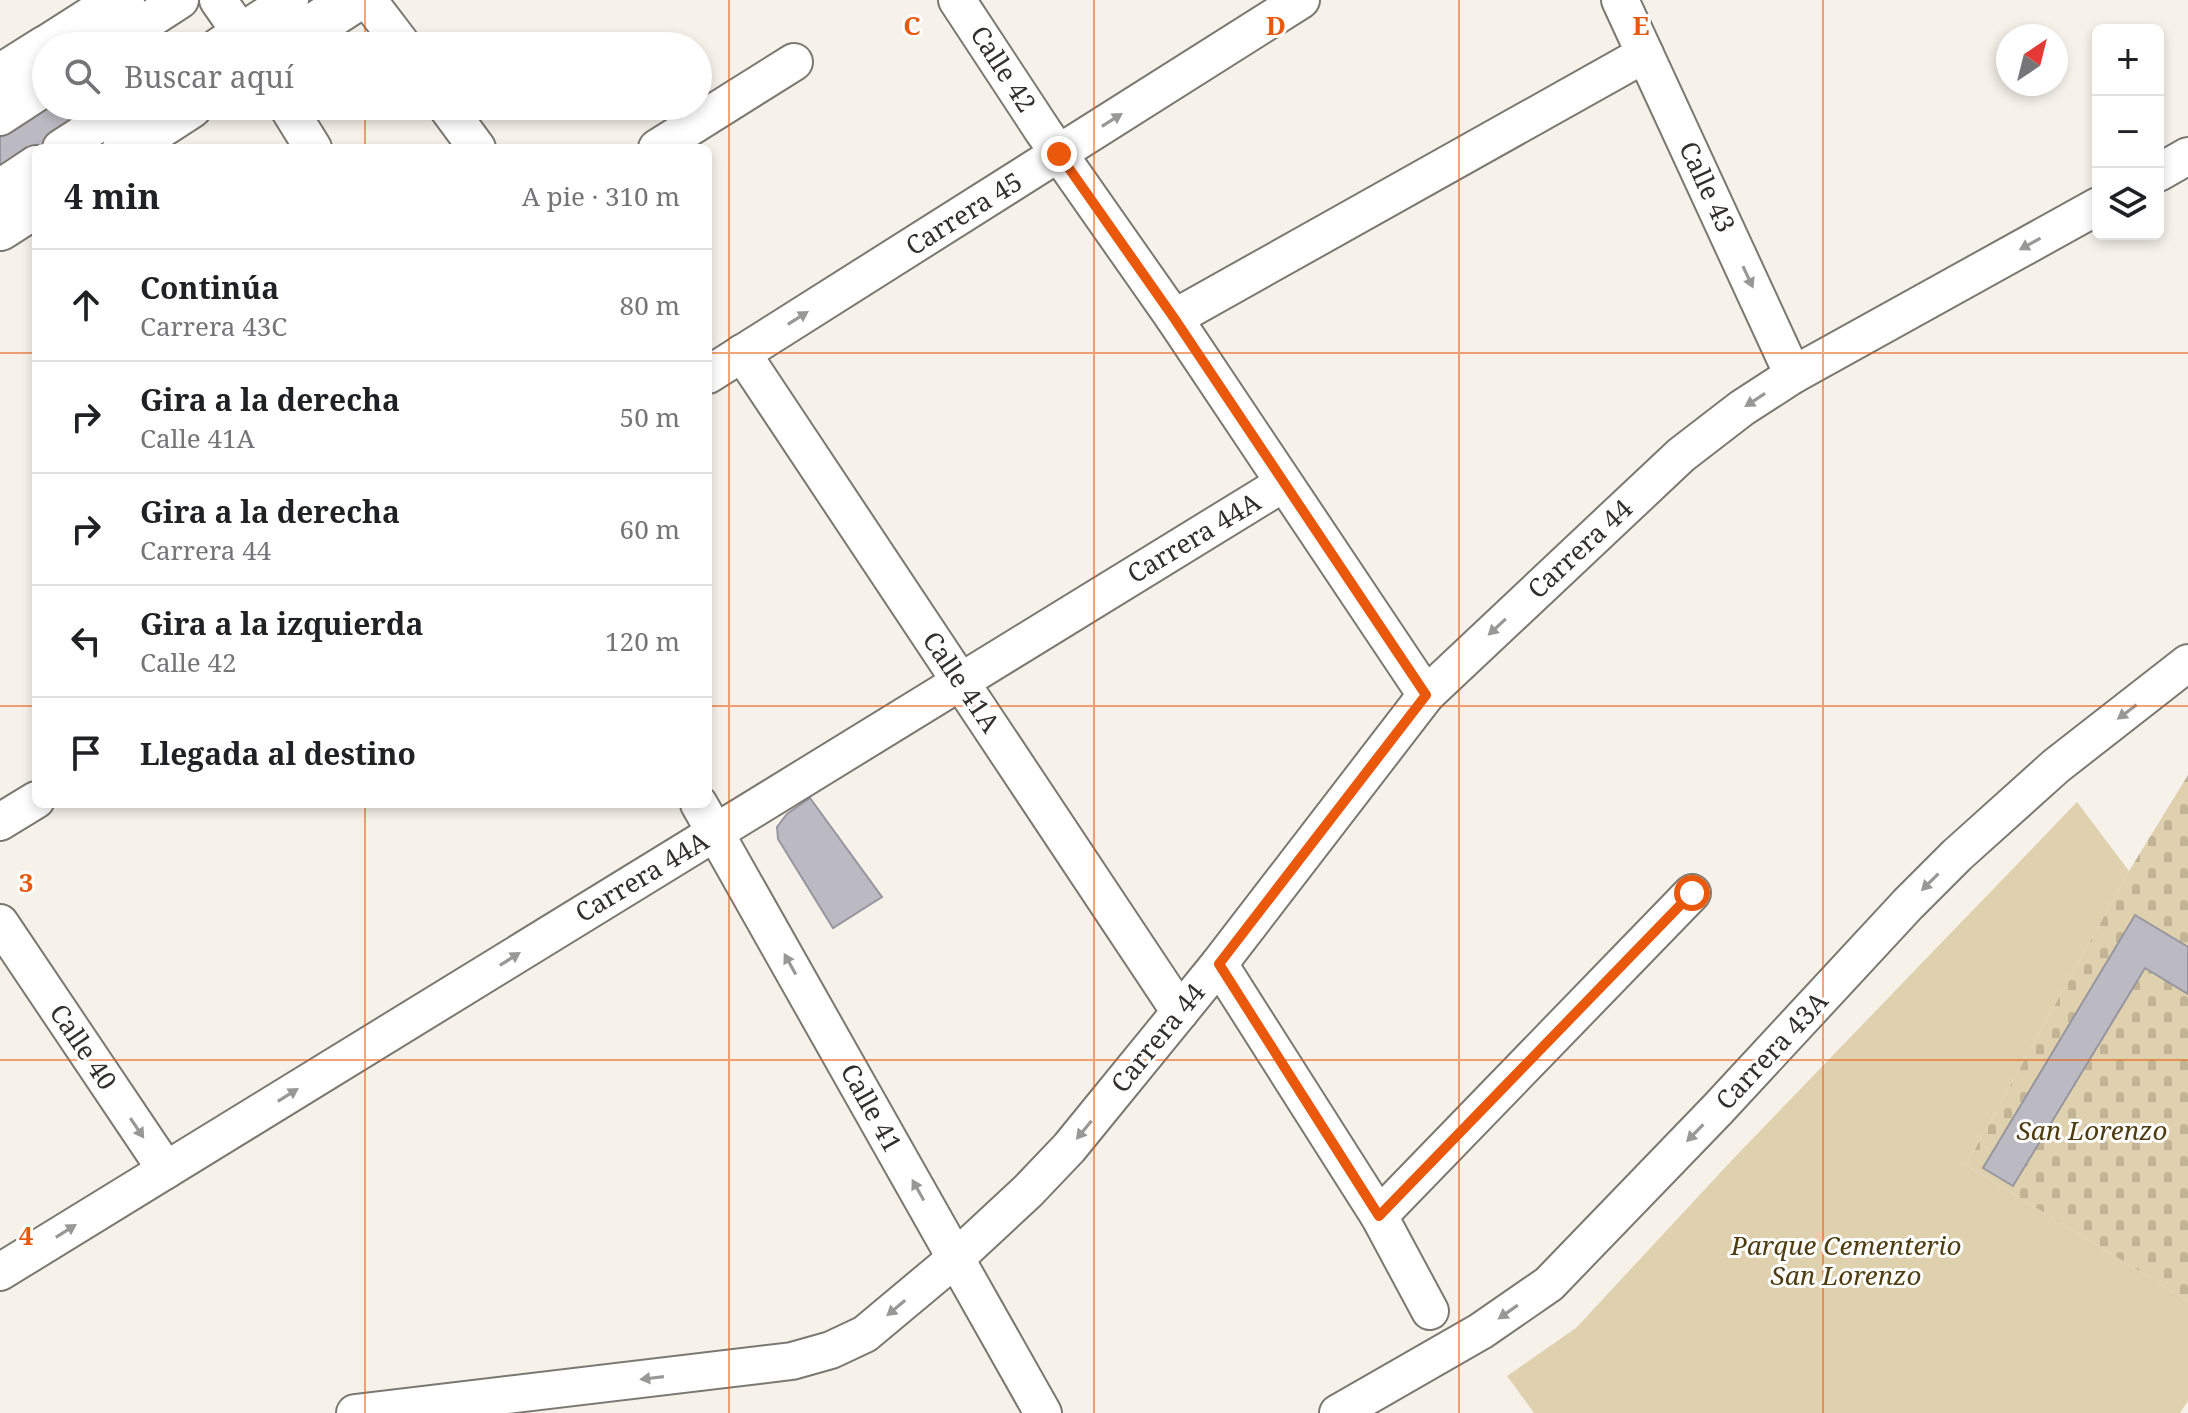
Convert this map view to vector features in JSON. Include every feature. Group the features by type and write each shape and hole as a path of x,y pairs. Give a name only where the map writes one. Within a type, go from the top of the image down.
{"main road":[{"path":"258,32 354,0"},
{"path":"76,32 107,15"},
{"path":"0,77 32,57"},
{"path":"131,144 168,120"},
{"path":"0,228 32,208"}],"street":[{"path":"107,15 180,0"},
{"path":"218,0 246,32"},
{"path":"253,32 290,0"},
{"path":"368,0 392,32"},
{"name":"Calle 42","path":"957,0 1426,695"},
{"name":"Carrera 45","path":"712,372 1301,0"},
{"name":"Calle 43","path":"1620,0 1793,375"},
{"path":"1174,318 1645,54"},
{"path":"712,113 794,62"},
{"path":"0,117 32,96"},
{"path":"67,144 104,120"},
{"path":"296,120 311,144"},
{"path":"456,120 474,144"},
{"path":"663,144 702,120"},
{"path":"2164,170 2188,156"},
{"path":"0,188 32,167"},
{"name":"Carrera 44","path":"355,1413 429,1410 805,1357 831,1350 865,1334 956,1258 1069,1148 1219,964 1426,695 1681,455 1742,408 1793,375 2092,209"},
{"name":"Calle 41A","path":"742,353 1180,1012"},
{"name":"Carrera 44A","path":"0,1272 166,1170 707,818 960,682 1284,483"},
{"name":"Carrera 43A","path":"1338,1413 1481,1331 1549,1284 1957,855 2056,766 2188,663"},
{"path":"0,822 32,802"},
{"name":"Calle 41","path":"707,818 1043,1413"},
{"path":"1379,1216 1692,893"},
{"name":"Calle 40","path":"0,923 166,1170"},
{"path":"1219,964 1379,1216 1430,1311"}],"green space":[{"name":"San Lorenzo","path":"2188,775 2188,1301 1966,1165 2129,871"},
{"name":"Parque Cementerio San Lorenzo","path":"2077,802 2129,871 1966,1165 2188,1301 2188,1401 2180,1413 1534,1413 1507,1376 1576,1328 1733,1159"}],"building":[{"path":"32,112 32,120 69,120 74,128 49,144 32,144 32,155 0,176 0,126"},
{"path":"810,798 882,897 833,928 778,839 777,827 787,814"},
{"path":"2135,915 2188,947 2188,994 2145,968 2013,1186 1983,1168"}],"route":[{"path":"1059,154 1174,318 1426,695 1219,964 1379,1216 1692,893"}]}
